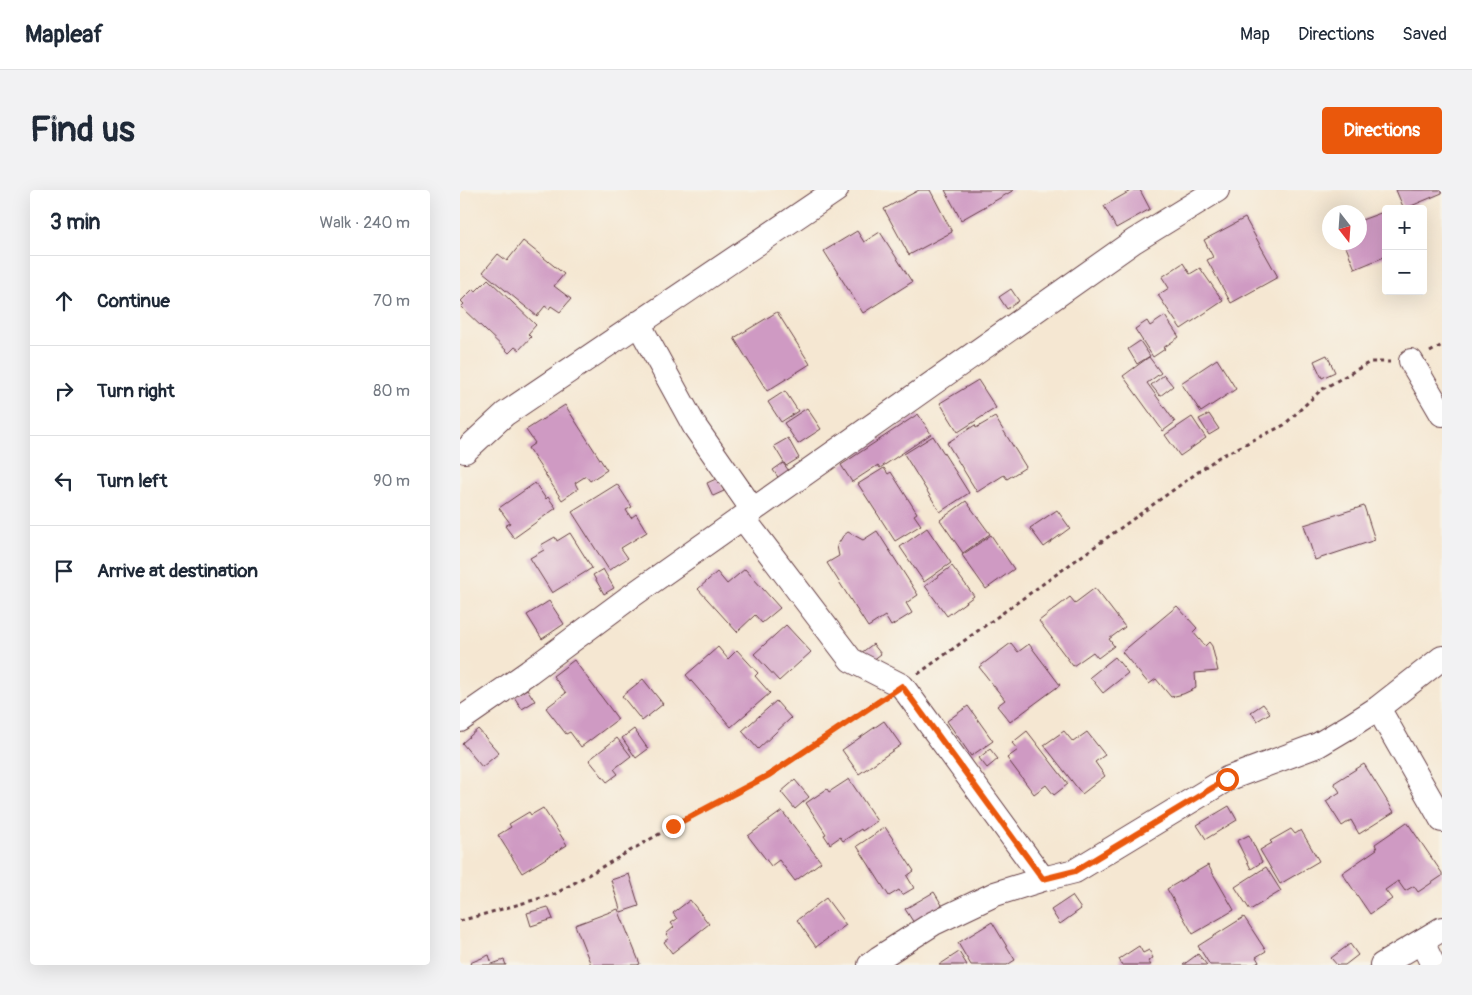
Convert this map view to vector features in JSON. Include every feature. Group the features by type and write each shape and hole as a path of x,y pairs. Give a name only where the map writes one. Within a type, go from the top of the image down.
{"street":[{"path":"466,450 505,414 836,190"},
{"path":"460,720 1134,241 1217,190"},
{"path":"638,323 696,427 748,514 852,660 902,686 1043,879"},
{"path":"1411,361 1442,414"},
{"path":"870,965 934,923 995,894 1075,871 1227,779 1318,745 1378,708 1442,658"},
{"path":"1378,708 1442,820"},
{"path":"1382,965 1442,929"},
{"path":"1422,942 1433,965"}],"path":[{"path":"460,921 555,894 673,826 769,775 902,686 1219,457 1284,425 1321,390 1370,362 1411,361 1442,345"}],"building":[{"path":"919,190 930,190 952,232 909,255 884,209"},
{"path":"945,190 1014,190 961,220"},
{"path":"1132,190 1140,190 1150,209 1116,228 1104,206"},
{"path":"1396,190 1442,190 1442,193 1414,205 1402,205"},
{"path":"1382,212 1382,258 1355,269 1347,250 1367,250 1367,218"},
{"path":"1245,218 1278,277 1231,303 1207,260 1213,257 1204,240"},
{"path":"857,231 864,242 880,232 912,282 863,313 824,251"},
{"path":"523,241 564,274 554,286 571,299 560,312 551,306 549,309 545,306 537,316 483,272 498,254 507,261"},
{"path":"1183,263 1190,274 1200,268 1223,301 1181,329 1158,295 1169,288 1162,277"},
{"path":"488,279 536,325 528,334 531,337 519,350 515,347 509,353 461,307 464,304 461,301 473,289 476,291"},
{"path":"1011,289 1019,301 1007,309 999,297"},
{"path":"777,312 810,364 767,391 734,338"},
{"path":"1165,316 1179,337 1153,357 1135,329 1147,321 1150,326"},
{"path":"1140,341 1150,356 1137,364 1128,349"},
{"path":"1327,355 1335,372 1322,378 1314,361"},
{"path":"1149,357 1161,373 1147,383 1175,422 1163,431 1123,376"},
{"path":"1217,359 1236,389 1201,412 1181,383"},
{"path":"1164,375 1173,386 1160,396 1151,385"},
{"path":"978,380 996,408 958,432 940,403"},
{"path":"785,391 798,411 781,422 768,402"},
{"path":"565,405 607,470 590,481 586,476 575,483 578,489 562,500 528,448 535,443 526,430"},
{"path":"807,408 821,429 798,444 784,423"},
{"path":"918,414 931,434 880,468 878,465 852,482 841,465"},
{"path":"1209,414 1219,429 1209,435 1199,419"},
{"path":"995,417 1026,467 1007,479 1004,475 977,492 947,443 975,425 976,428"},
{"path":"1192,417 1206,438 1180,456 1165,435"},
{"path":"933,436 969,493 940,512 904,454"},
{"path":"788,438 799,458 786,466 774,446"},
{"path":"783,463 792,475 782,483 773,470"},
{"path":"884,468 888,474 891,472 917,513 914,515 921,525 895,541 858,484"},
{"path":"718,478 724,491 713,496 707,483"},
{"path":"535,483 546,499 548,497 556,508 514,538 505,526 510,523 499,508"},
{"path":"617,484 632,507 626,510 631,518 636,514 647,532 621,548 628,558 609,570 572,512"},
{"path":"966,501 990,534 963,553 940,520"},
{"path":"1364,506 1375,540 1315,560 1304,525"},
{"path":"1057,510 1070,528 1044,547 1030,528"},
{"path":"927,528 951,563 924,582 900,547"},
{"path":"877,531 918,595 906,603 912,613 891,626 885,616 868,627 827,563 839,556 837,546 848,532 863,540"},
{"path":"570,533 592,568 552,593 530,558 544,550 541,545 555,537 557,541"},
{"path":"991,535 1014,569 986,589 962,555"},
{"path":"952,566 974,596 947,616 925,586"},
{"path":"603,569 614,588 604,594 593,575"},
{"path":"745,569 780,608 762,623 755,615 737,632 698,589 717,572 727,584"},
{"path":"1095,588 1125,627 1109,639 1114,646 1098,658 1093,652 1073,666 1039,621 1070,597 1075,603"},
{"path":"549,601 564,624 542,639 527,615"},
{"path":"1177,606 1197,628 1193,632 1205,646 1209,642 1212,646 1218,671 1195,673 1196,688 1171,697 1156,679 1149,684 1122,652"},
{"path":"786,625 811,652 779,681 754,654"},
{"path":"1011,643 1018,652 1029,644 1060,685 1010,722 997,706 1005,700 979,667"},
{"path":"873,644 881,654 869,663 861,653"},
{"path":"718,647 728,659 737,650 758,673 755,676 770,693 731,727 686,675"},
{"path":"1115,657 1128,673 1103,693 1090,677"},
{"path":"574,660 618,719 581,747 570,732 566,734 546,708 566,693 553,676"},
{"path":"643,679 663,704 642,721 622,696"},
{"path":"527,689 535,701 522,709 514,697"},
{"path":"776,701 791,718 758,749 742,731"},
{"path":"1263,704 1270,713 1257,721 1251,712"},
{"path":"968,706 993,741 971,756 947,721"},
{"path":"884,721 901,745 859,774 842,750"},
{"path":"478,729 499,753 482,767 462,743"},
{"path":"634,729 648,749 636,758 622,738"},
{"path":"1027,731 1068,784 1054,795 1046,785 1034,794 1007,758 1018,750 1012,743"},
{"path":"1064,731 1073,742 1087,732 1105,755 1095,762 1105,776 1082,794 1044,745"},
{"path":"617,738 631,756 614,769 618,774 607,782 589,760"},
{"path":"990,749 998,759 987,768 979,758"},
{"path":"1364,764 1394,812 1359,834 1351,820 1342,826 1326,801 1340,792 1334,783"},
{"path":"849,779 877,821 843,841 840,837 830,844 824,835 826,834 806,803 827,789 829,792"},
{"path":"795,780 809,797 795,809 781,792"},
{"path":"1229,806 1237,820 1206,839 1197,825"},
{"path":"543,808 567,845 522,873 498,835 511,827 509,824 529,812 531,815"},
{"path":"782,811 821,862 795,881 779,860 771,866 748,836"},
{"path":"1407,822 1442,873 1442,876 1418,892 1414,886 1405,891 1398,881 1385,890 1392,899 1370,914 1342,873 1377,849 1375,844"},
{"path":"885,827 914,871 907,876 914,888 902,895 899,890 889,896 857,846"},
{"path":"1291,829 1295,834 1301,830 1319,861 1280,884 1260,850 1272,843 1270,841"},
{"path":"1249,835 1262,862 1251,869 1237,841"},
{"path":"1208,865 1234,910 1193,934 1167,889"},
{"path":"1266,867 1281,891 1250,910 1235,887"},
{"path":"629,874 639,906 621,912 611,880"},
{"path":"934,892 942,905 914,923 905,909"},
{"path":"1072,896 1081,909 1060,924 1051,910"},
{"path":"826,898 846,925 816,947 797,920"},
{"path":"690,900 709,924 672,953 664,942 669,938 666,934 674,927 671,923 677,919 673,913"},
{"path":"548,907 553,919 531,926 527,913"},
{"path":"618,909 640,964 591,965 575,925"},
{"path":"1244,917 1266,951 1256,957 1259,962 1254,965 1210,965 1198,946"},
{"path":"992,922 1015,960 1007,965 971,965 958,943"},
{"path":"1350,944 1358,955 1345,965 1337,965 1331,958"},
{"path":"1139,946 1143,953 1149,950 1153,958 1148,961 1151,965 1122,965 1119,959"},
{"path":"959,952 967,965 939,965"},
{"path":"1198,954 1207,965 1183,965"},
{"path":"489,955 492,964 504,960 506,965 471,965 470,963"}],"route":[{"path":"673,826 769,775 902,686 1043,879 1075,871 1227,779"}]}
